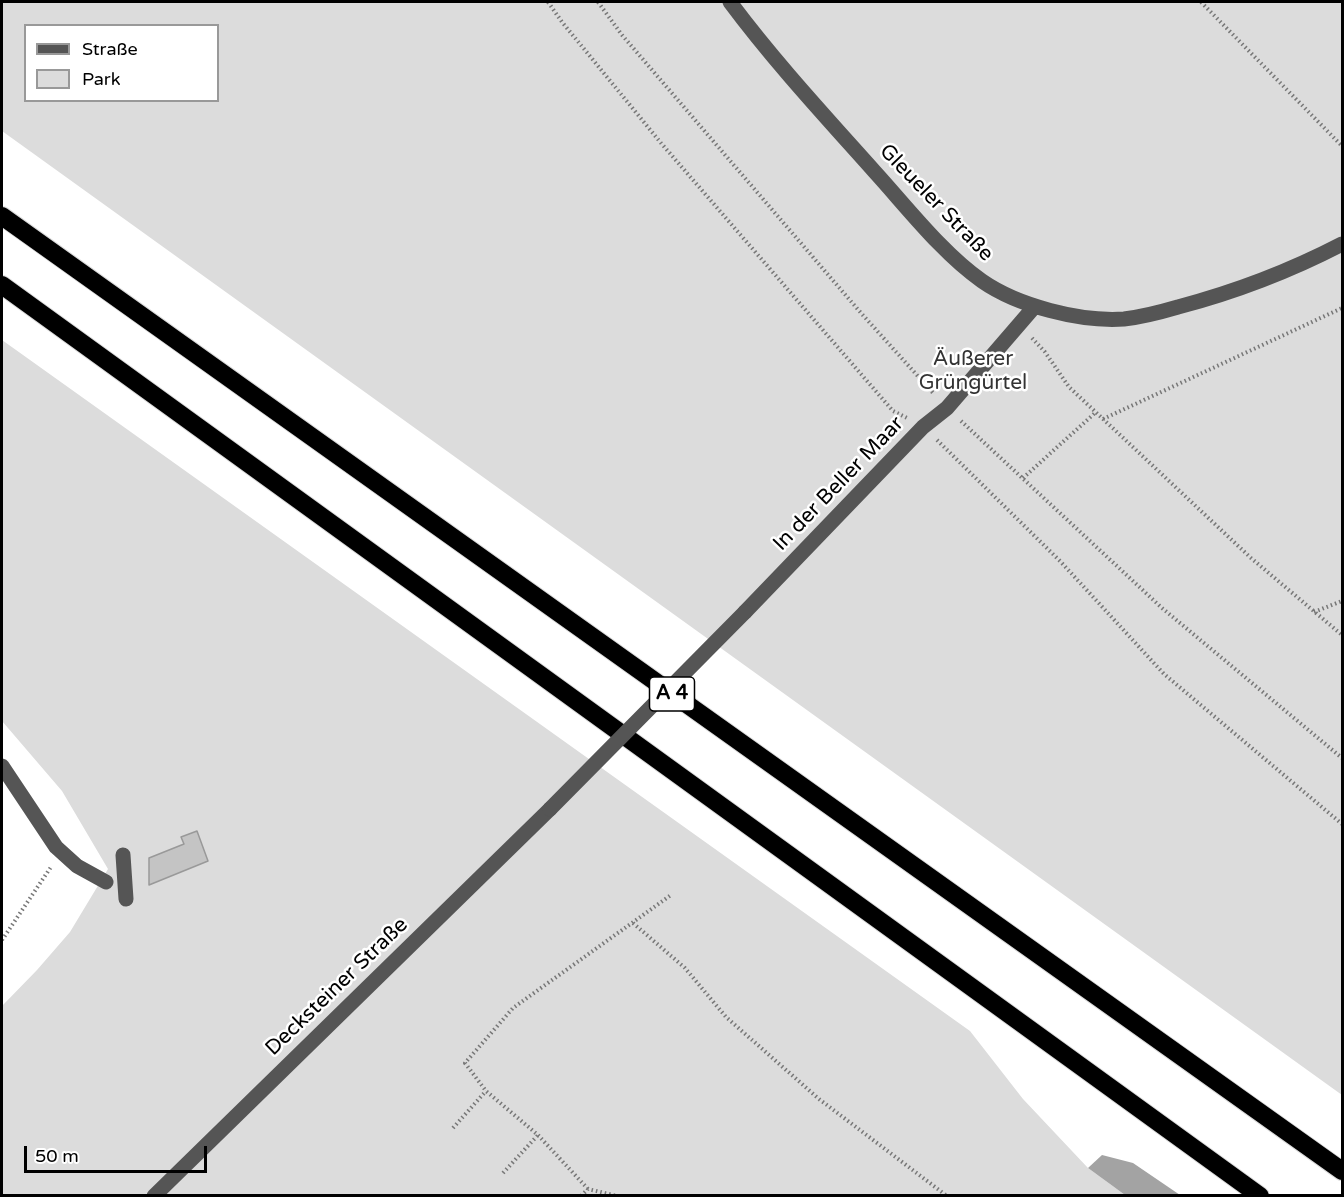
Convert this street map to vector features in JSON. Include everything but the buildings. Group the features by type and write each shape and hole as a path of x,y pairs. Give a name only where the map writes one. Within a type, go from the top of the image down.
{"highway":[{"name":"A 4","path":"2,216 1342,1171"},
{"path":"2,285 1260,1196"}],"street":[{"name":"Gleueler Straße","path":"730,2 796,84 928,231 982,281 1035,306 1096,318 1135,317 1211,299 1260,281 1342,244"},
{"name":"In der Beller Maar","path":"550,809 745,612 923,427 947,408 1035,306"},
{"path":"2,765 56,847 77,866 106,882"},
{"name":"Decksteiner Straße","path":"154,1196 550,809"},
{"path":"123,855 126,899"}],"path":[{"path":"548,2 661,142 893,411 923,427 1060,561 1164,674 1342,824"},
{"path":"598,2 622,35 853,304 947,408 1162,608 1342,758"},
{"path":"1201,2 1342,146"},
{"path":"1103,419 1342,308"},
{"path":"1018,324 1045,352 1069,387 1251,558 1342,635"},
{"path":"1023,478 1096,412"},
{"path":"1314,612 1342,601"},
{"path":"2,940 62,852"},
{"path":"617,1196 588,1189 538,1136 486,1091 465,1063 513,1008 671,895"},
{"path":"633,922 685,968 726,1017 819,1100 947,1196"},
{"path":"453,1128 486,1091"},
{"path":"503,1173 538,1136"},
{"path":"581,1196 588,1189"}],"green space":[{"name":"Äußerer Grüngürtel","path":"2,2 1342,2 1342,1095 2,131"},
{"path":"2,340 970,1031 1023,1099 1088,1168 1125,1195 2,1195 2,1006 70,932 108,869 62,791 2,721"}],"shaded area":[{"path":"1102,1155 1133,1163 1180,1195 1125,1195 1088,1168"}]}
